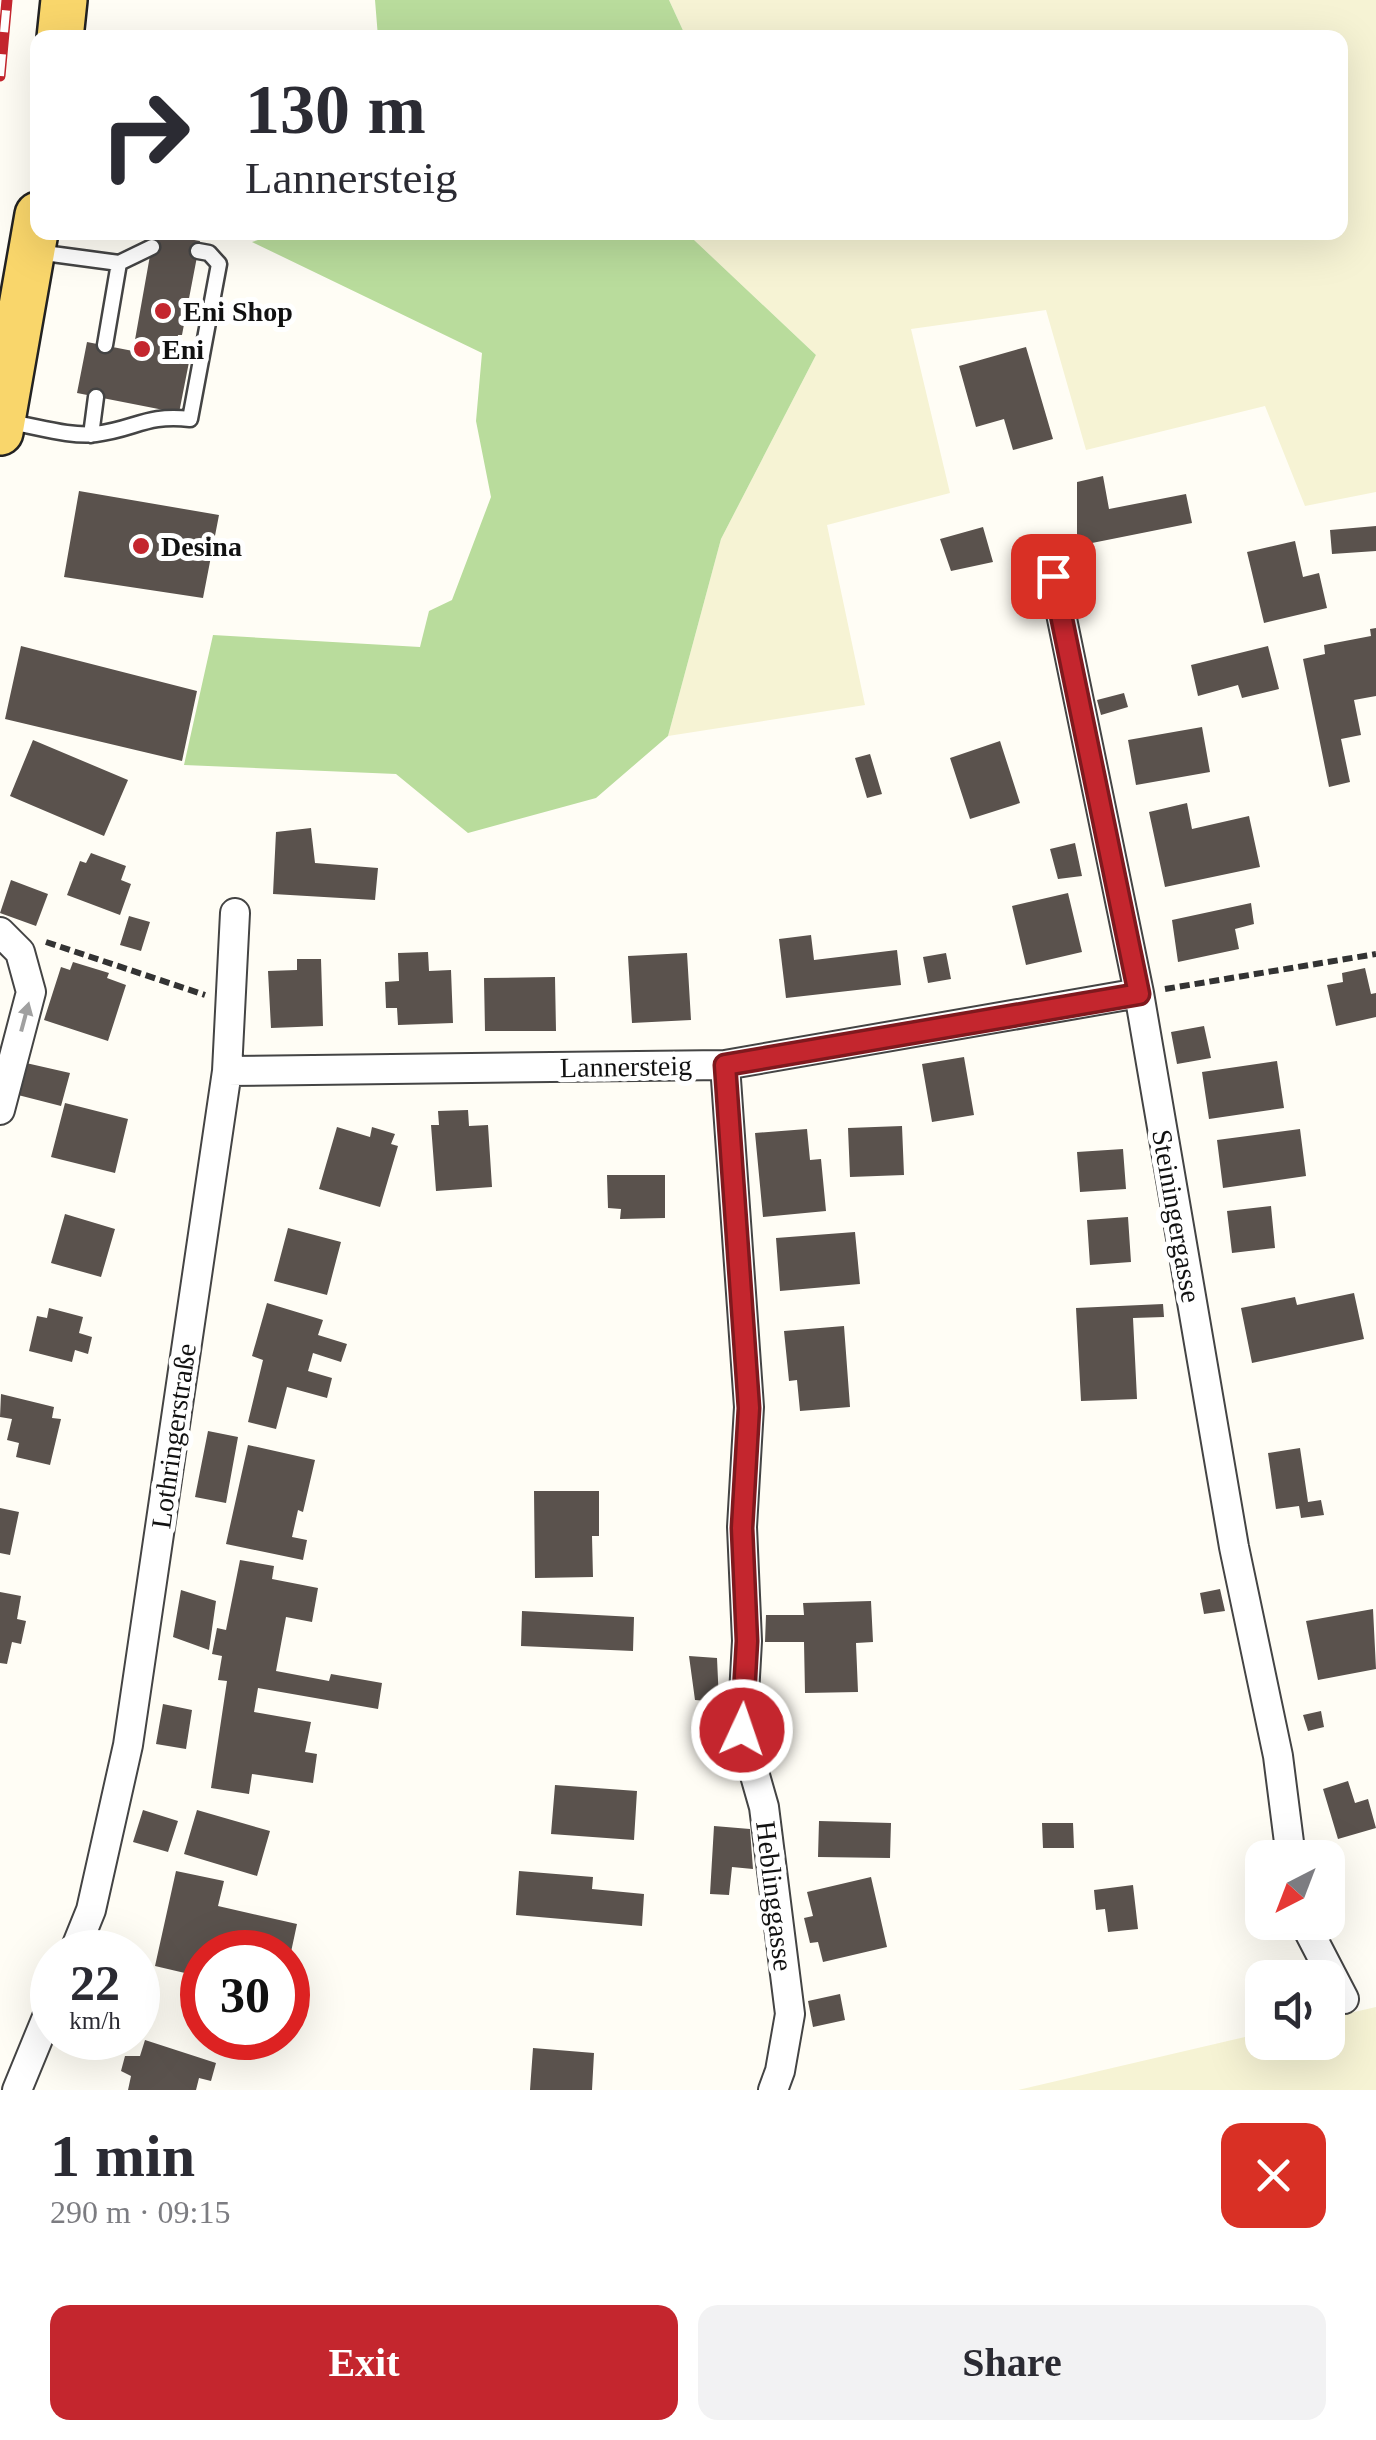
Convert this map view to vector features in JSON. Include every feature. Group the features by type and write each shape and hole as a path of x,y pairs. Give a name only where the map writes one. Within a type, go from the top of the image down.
{"main road":[{"path":"61,30 64,0"},
{"path":"1,426 34,240"}],"street":[{"name":"Steiningergasse","path":"1053,576 1139,994 1234,1547 1278,1756 1289,1840"},
{"name":"Lothringerstraße","path":"83,1930 91,1910 128,1745 227,1070 235,913"},
{"path":"0,932 20,952 31,992 0,1110"},
{"name":"Lannersteig","path":"227,1070 725,1065 1139,994"},
{"name":"Heblinggasse","path":"725,1065 749,1408 742,1528 747,1641 742,1730 764,1807 790,2014 777,2080"},
{"path":"17,2090 30,2058"}],"lane":[{"path":"55,240 119,263 152,246"},
{"path":"1,426 91,435 120,430 144,419 190,419 219,264 209,253 198,251"},
{"path":"106,346 119,263"},
{"path":"91,435 96,397"}],"path":[{"path":"68,949 230,1003"},
{"path":"1139,994 1376,954"}],"shaded area":[{"path":"669,0 1376,0 1376,492 1305,506 1265,406 1086,450 1046,310 911,329 950,493 827,525 865,705 668,736 721,539 816,355 694,240 1348,240 1348,30 683,30"},
{"path":"1376,2007 1376,2090 1018,2090 1245,2037 1245,2060 1345,2060 1345,2014"}],"green space":[{"path":"375,0 669,0 683,30 377,30"},
{"path":"694,240 816,355 721,539 668,736 596,798 468,833 396,774 184,765 213,635 420,647 429,611 452,600 491,497 476,421 482,353 252,242"}],"building":[{"path":"153,240 200,241 174,359 189,362 179,413 77,393 87,342 133,351"},
{"path":"1026,347 1053,439 1013,450 1004,419 976,427 959,366"},
{"path":"1103,476 1109,509 1186,494 1192,523 1077,546 1077,482"},
{"name":"Desina","path":"79,491 219,515 203,598 64,577"},
{"path":"1376,526 1376,551 1332,554 1330,530"},
{"path":"983,527 993,562 951,571 940,539"},
{"path":"1295,541 1303,577 1319,573 1327,608 1264,623 1247,552"},
{"path":"1376,628 1376,696 1354,700 1361,735 1341,739 1350,782 1329,787 1303,659 1325,654 1324,645 1371,636 1370,629"},
{"path":"21,646 197,691 182,761 5,719"},
{"path":"1268,646 1279,689 1242,698 1238,685 1198,696 1191,665"},
{"path":"1124,693 1128,707 1101,715 1097,700"},
{"path":"1202,727 1210,772 1136,785 1128,740"},
{"path":"33,740 128,780 104,836 10,796"},
{"path":"1000,741 1020,803 970,819 950,758"},
{"path":"870,754 882,794 867,798 855,758"},
{"path":"1187,803 1192,829 1249,816 1260,867 1165,887 1149,812"},
{"path":"311,828 315,863 378,868 375,900 273,894 276,832"},
{"path":"1075,843 1082,876 1058,879 1050,849"},
{"path":"91,853 126,866 121,880 131,884 120,915 67,895 80,861 86,863"},
{"path":"11,880 48,894 36,926 0,913"},
{"path":"1068,893 1082,952 1026,965 1012,906"},
{"path":"1251,903 1254,924 1235,929 1239,949 1178,962 1172,920"},
{"path":"129,916 150,922 141,951 120,945"},
{"path":"811,935 814,960 897,950 901,985 786,998 779,939"},
{"path":"428,952 429,971 451,970 453,1023 398,1025 397,1008 386,1008 385,982 399,981 398,953"},
{"path":"687,953 691,1020 632,1023 628,956"},
{"path":"946,953 951,979 928,983 923,957"},
{"path":"297,959 321,959 323,1026 271,1028 268,971 297,970"},
{"path":"73,962 109,973 107,978 126,985 108,1041 44,1020 61,967 70,970"},
{"path":"1365,968 1371,994 1376,993 1376,1017 1336,1026 1327,985 1343,982 1342,973"},
{"path":"555,977 556,1031 485,1031 484,978"},
{"path":"1204,1026 1211,1058 1177,1064 1171,1032"},
{"path":"964,1057 974,1115 932,1122 922,1064"},
{"path":"1277,1061 1284,1108 1209,1119 1202,1072"},
{"path":"26,1063 70,1073 61,1106 18,1095"},
{"path":"65,1103 128,1119 115,1173 51,1157"},
{"path":"468,1110 469,1126 488,1125 492,1187 436,1191 431,1125 439,1125 438,1111"},
{"path":"902,1126 904,1175 850,1177 848,1128"},
{"path":"337,1127 370,1137 372,1127 395,1134 391,1144 398,1146 380,1207 319,1189"},
{"path":"807,1129 810,1160 821,1159 826,1211 763,1217 755,1133"},
{"path":"1300,1129 1306,1176 1223,1188 1217,1140"},
{"path":"1123,1149 1126,1189 1080,1192 1077,1152"},
{"path":"607,1175 665,1175 665,1218 620,1219 621,1209 608,1208"},
{"path":"1271,1206 1275,1248 1232,1253 1227,1211"},
{"path":"65,1214 115,1229 101,1277 51,1263"},
{"path":"1128,1217 1131,1262 1090,1265 1087,1220"},
{"path":"288,1228 341,1242 327,1295 274,1281"},
{"path":"855,1232 860,1284 780,1291 776,1238"},
{"path":"1354,1293 1364,1339 1252,1363 1241,1308 1295,1297 1297,1305"},
{"path":"267,1303 323,1320 318,1335 347,1344 341,1362 313,1353 308,1371 332,1378 327,1398 287,1387 276,1429 248,1422 263,1360 252,1356"},
{"path":"1163,1304 1164,1317 1133,1318 1137,1399 1081,1401 1076,1308"},
{"path":"49,1308 83,1317 79,1333 92,1337 88,1354 75,1350 72,1362 29,1351 37,1316 47,1318"},
{"path":"844,1326 850,1407 800,1411 797,1380 789,1381 784,1331"},
{"path":"1,1394 54,1407 52,1418 61,1419 50,1465 16,1457 19,1443 7,1440 12,1419 0,1417"},
{"path":"208,1431 238,1437 226,1503 195,1497"},
{"path":"248,1445 315,1460 303,1512 298,1510 292,1537 307,1540 303,1560 226,1544"},
{"path":"1300,1448 1308,1502 1321,1500 1324,1515 1301,1518 1299,1506 1276,1509 1268,1453"},
{"path":"534,1491 599,1491 599,1536 592,1536 593,1577 535,1578"},
{"path":"0,1508 19,1512 10,1555 0,1553"},
{"path":"240,1560 274,1566 272,1579 318,1588 312,1622 286,1617 276,1671 329,1681 331,1674 382,1683 378,1709 258,1688 254,1712 311,1722 305,1752 317,1754 313,1783 252,1774 249,1794 211,1788 227,1681 218,1680 222,1656 212,1654 217,1628 226,1630"},
{"path":"1220,1589 1225,1611 1204,1614 1200,1593"},
{"path":"181,1590 216,1601 209,1650 173,1637"},
{"path":"0,1592 21,1596 17,1619 26,1621 21,1644 12,1642 7,1664 0,1663"},
{"path":"871,1601 873,1642 856,1643 858,1692 805,1693 804,1642 765,1642 766,1615 804,1615 803,1603"},
{"path":"1373,1609 1376,1669 1318,1680 1306,1621"},
{"path":"522,1611 634,1617 633,1651 521,1646"},
{"path":"689,1656 717,1658 719,1702 695,1700"},
{"path":"163,1704 192,1710 186,1749 156,1744"},
{"path":"1321,1711 1324,1727 1308,1731 1303,1715"},
{"path":"1348,1781 1355,1803 1368,1799 1376,1828 1338,1839 1323,1789"},
{"path":"555,1785 637,1791 634,1840 551,1834"},
{"path":"143,1810 178,1821 168,1852 133,1842"},
{"path":"197,1810 270,1831 257,1876 184,1854"},
{"path":"819,1821 891,1823 890,1858 818,1857"},
{"path":"1042,1823 1073,1823 1074,1848 1043,1848"},
{"path":"714,1826 750,1829 753,1869 732,1867 729,1895 710,1894"},
{"path":"176,1871 224,1881 218,1906 297,1924 296,1930 180,1930 180,1972 160,1967 160,1943"},
{"path":"519,1871 593,1877 592,1889 644,1894 642,1926 516,1915"},
{"path":"871,1877 887,1947 823,1962 818,1942 810,1943 804,1918 813,1916 807,1892"},
{"path":"1133,1885 1138,1929 1108,1932 1105,1909 1096,1910 1094,1890"},
{"path":"840,1994 845,2020 813,2027 808,2001"},
{"path":"160,2045 180,2051 180,2060 216,2063 211,2081 199,2078 196,2090 128,2090 131,2076 121,2071 124,2060 160,2060"},
{"path":"533,2048 594,2053 592,2090 530,2090"}],"railway":[{"path":"0,76 7,0"}],"place":[{"name":"Eni Shop","path":"163,311"},
{"name":"Eni","path":"142,349"},
{"name":"Desina","path":"141,546"}],"route":[{"path":"742,1730 747,1641 742,1528 749,1408 725,1065 1139,994 1053,576"}]}
